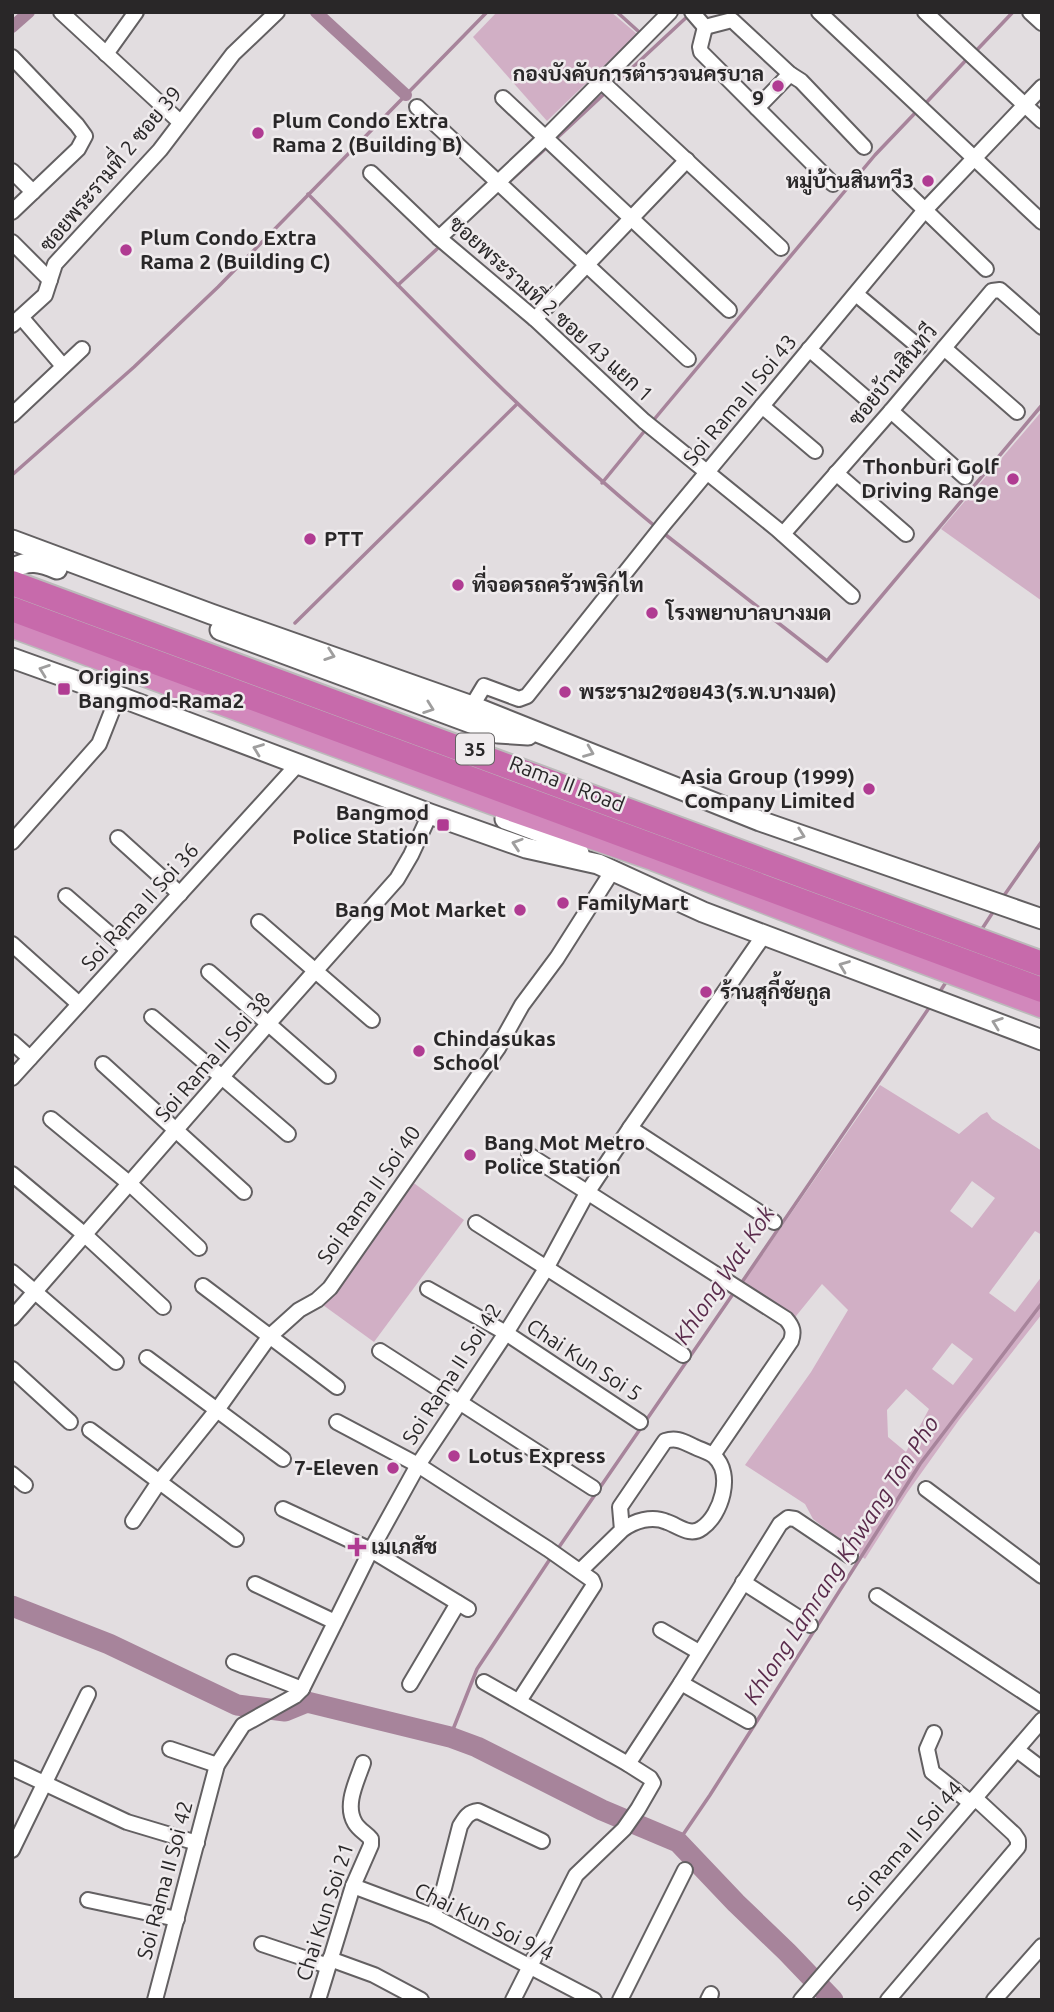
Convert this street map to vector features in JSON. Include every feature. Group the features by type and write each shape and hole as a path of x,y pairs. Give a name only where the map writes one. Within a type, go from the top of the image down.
{"highway":[{"name":"Rama II Road","path":"12,577 1042,963"},
{"path":"12,583 1042,963"},
{"path":"12,609 1042,990"},
{"name":"Rama II Road","path":"12,626 654,859 1042,1006"}],"main road":[{"name":"Rama II Road","path":"12,540 472,706 760,821 1042,919"},
{"path":"12,569 19,564 40,562 498,733 548,737"},
{"path":"12,635 540,832 606,867 703,912 1042,1040"},
{"path":"12,658 526,848 606,867"}],"street":[{"path":"61,12 180,122"},
{"path":"106,54 136,12"},
{"name":"ซอยพระรามที่ 2 ซอย 39","path":"17,321 45,295 55,264 160,150 233,54 277,12"},
{"path":"439,238 545,138 670,12"},
{"path":"692,12 705,27"},
{"path":"820,12 1042,222"},
{"path":"925,12 1042,121"},
{"path":"1030,12 1042,23"},
{"path":"705,27 732,20 801,81 864,147"},
{"path":"705,27 699,47 701,52 833,184"},
{"path":"12,57 85,136 78,149 12,212"},
{"path":"757,108 790,74"},
{"path":"601,80 782,248"},
{"name":"Soi Rama II Soi 43","path":"472,706 484,686 520,699 527,696 664,524 925,210 1042,87"},
{"path":"503,99 730,310"},
{"path":"417,107 688,359"},
{"path":"535,319 687,160"},
{"path":"12,172 33,192"},
{"name":"ซอยพระรามที่ 2 ซอย 43 แยก 1","path":"371,173 439,238 535,319 644,421 708,472"},
{"path":"898,184 986,269"},
{"path":"12,242 50,280"},
{"name":"ซอยบ้านสินทวี","path":"783,534 992,291 1000,290 1042,327"},
{"path":"856,294 919,347"},
{"path":"17,321 63,366"},
{"path":"944,348 1017,412"},
{"path":"12,415 82,349"},
{"path":"809,349 867,399"},
{"path":"762,406 815,451"},
{"path":"891,411 965,477"},
{"path":"708,472 852,596"},
{"path":"836,473 906,534"},
{"path":"12,842 99,744 118,696"},
{"name":"Soi Rama II Soi 36","path":"12,1078 298,764"},
{"name":"Soi Rama II Soi 38","path":"12,1318 397,880 430,814"},
{"path":"118,838 180,894"},
{"name":"Soi Rama II Soi 40","path":"133,1521 159,1482 217,1410 269,1337 299,1310 317,1300 330,1288 498,1048 522,1005 556,958 606,867"},
{"path":"66,896 128,950"},
{"path":"259,922 372,1020"},
{"name":"Soi Rama II Soi 42","path":"155,2000 217,1765 243,1726 302,1689 371,1550 418,1465 506,1333 547,1267 587,1193 764,935"},
{"path":"12,944 79,1004"},
{"path":"209,972 328,1076"},
{"path":"152,1017 288,1134"},
{"path":"12,1042 30,1058"},
{"path":"103,1064 244,1192"},
{"path":"51,1119 130,1184 200,1248"},
{"path":"630,1128 774,1223"},
{"path":"529,1155 786,1319 792,1326 791,1341 713,1455"},
{"path":"12,1174 85,1235 163,1307"},
{"path":"476,1223 683,1355"},
{"path":"12,1272 116,1362"},
{"path":"203,1286 337,1387"},
{"name":"Chai Kun Soi 5","path":"428,1289 506,1333 640,1422"},
{"path":"380,1351 593,1488"},
{"path":"147,1358 283,1459"},
{"path":"12,1369 70,1422"},
{"path":"337,1422 418,1465 592,1580 594,1585 519,1701"},
{"path":"90,1430 236,1539"},
{"path":"580,1571 630,1524 656,1519 667,1521 689,1532 704,1527 720,1504 725,1487 723,1472 713,1455 678,1439 665,1441 622,1501 622,1530"},
{"path":"12,1474 25,1485"},
{"path":"926,1489 1042,1576"},
{"path":"283,1508 371,1550 463,1606 410,1685"},
{"path":"628,1763 780,1524 788,1518 795,1519 850,1556"},
{"path":"743,1582 810,1625"},
{"path":"256,1584 335,1622"},
{"path":"877,1596 1042,1704"},
{"path":"661,1630 699,1652"},
{"path":"234,1662 302,1689"},
{"path":"484,1682 628,1763 650,1777 653,1783 624,1829 576,1875 513,2000"},
{"path":"681,1682 748,1721"},
{"path":"12,1850 88,1694"},
{"name":"Soi Rama II Soi 44","path":"805,1995 1042,1720"},
{"path":"888,2000 1018,1847 1014,1834 932,1772 927,1749 934,1732"},
{"path":"170,1749 217,1765"},
{"path":"1017,1750 1042,1769"},
{"name":"Chai Kun Soi 21","path":"318,2000 354,1886 371,1845 370,1839 352,1817 350,1801 362,1763"},
{"path":"12,1768 127,1822 197,1843"},
{"path":"433,1916 444,1888 460,1826 471,1812 478,1811 542,1841"},
{"path":"620,2000 685,1870"},
{"name":"Chai Kun Soi 9/4","path":"354,1886 433,1916 594,2000"},
{"path":"88,1900 177,1919"},
{"path":"262,1944 374,1975 421,2000"},
{"path":"994,2000 1042,1946"}],"shaded area":[{"path":"497,12 611,12 637,34 547,121 473,37"},
{"name":"Thonburi Golf Driving Range","path":"1042,411 1042,601 941,529"},
{"path":"880,1085 959,1134 987,1112 992,1119 1042,1151 1042,1235 1035,1231 989,1293 1015,1312 1042,1276 1042,1314 959,1420 907,1493 865,1559 813,1519 805,1504 745,1465 811,1372 848,1310 822,1284 792,1321 740,1287","holes":["972,1181 995,1198 972,1228 950,1211","952,1343 973,1359 953,1385 932,1369","906,1389 929,1409 906,1452 888,1437 887,1410"]},
{"path":"411,1181 464,1220 374,1342 323,1305"}],"waterway":[{"path":"12,27 29,12"},
{"path":"316,12 406,95"},
{"path":"12,475 134,367 218,287 487,12"},
{"path":"617,12 638,31"},
{"path":"974,53 1013,12"},
{"path":"617,82 690,14"},
{"path":"923,106 968,58"},
{"path":"558,137 603,95"},
{"path":"652,422 875,155 917,111"},
{"path":"510,181 544,150"},
{"path":"308,194 521,407 656,527"},
{"path":"398,285 437,249"},
{"path":"295,623 517,404"},
{"path":"662,532 827,661 1042,405"},
{"path":"602,483 647,428"},
{"name":"Khlong Wat Kok","path":"1003,897 1042,841"},
{"name":"Khlong Wat Kok","path":"980,932 995,909"},
{"name":"Khlong Wat Kok","path":"939,993 948,979"},
{"name":"Khlong Wat Kok","path":"740,1285 931,1005"},
{"name":"Khlong Wat Kok","path":"557,1550 735,1291"},
{"name":"Khlong Lamrang Khwang Ton Pho","path":"678,1842 920,1464 1042,1303"},
{"name":"Khlong Wat Kok","path":"450,1737 477,1669 552,1556"},
{"name":"Khlong Wat Kok","path":"12,1606 109,1644 237,1705 285,1711 307,1702 450,1737 477,1747 602,1810 678,1842 833,2000"}],"place":[{"name":"กองบังคับการตำรวจนครบาล 9","path":"778,86"},
{"name":"Plum Condo Extra Rama 2 (Building B)","path":"258,133"},
{"name":"หมู่บ้านสินทวี3","path":"928,181"},
{"name":"Plum Condo Extra Rama 2 (Building C)","path":"126,250"},
{"name":"Thonburi Golf Driving Range","path":"1013,479"},
{"name":"PTT","path":"310,539"},
{"name":"ที่จอดรถครัวพริกไท","path":"458,585"},
{"name":"โรงพยาบาลบางมด","path":"652,613"},
{"name":"Origins Bangmod-Rama2","path":"64,689"},
{"name":"พระราม2ซอย43(ร.พ.บางมด)","path":"565,692"},
{"name":"Asia Group (1999) Company Limited","path":"869,789"},
{"name":"Bangmod Police Station","path":"443,825"},
{"name":"FamilyMart","path":"563,903"},
{"name":"Bang Mot Market","path":"520,910"},
{"name":"ร้านสุกี้ชัยกูล","path":"706,992"},
{"name":"Chindasukas School","path":"419,1051"},
{"name":"Bang Mot Metro Police Station","path":"470,1155"},
{"name":"Lotus Express","path":"454,1456"},
{"name":"7-Eleven","path":"393,1468"},
{"name":"เมเภสัช","path":"357,1547"}]}
